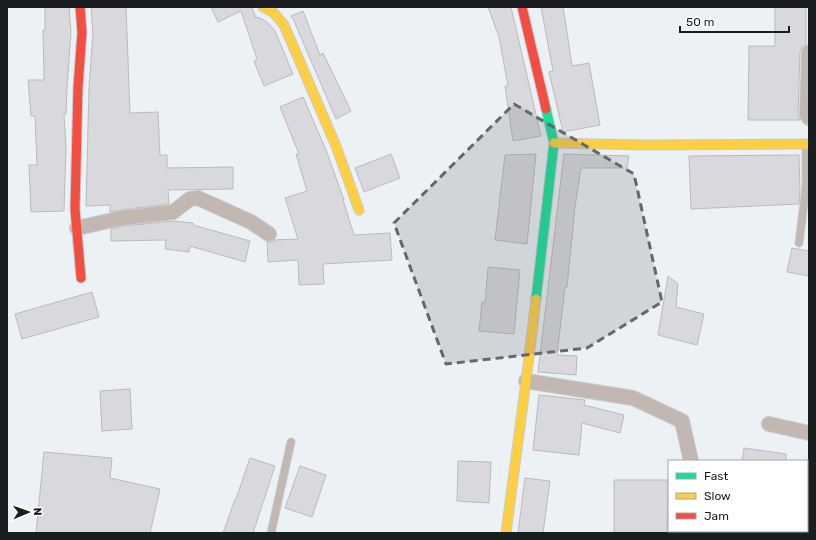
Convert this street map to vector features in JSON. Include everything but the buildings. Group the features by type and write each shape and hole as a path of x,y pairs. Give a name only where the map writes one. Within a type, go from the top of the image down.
{"street":[{"path":"80,7 82,32 78,87 75,209 81,278"},
{"path":"263,7 274,13 284,25 336,146 359,210"},
{"path":"506,533 526,381 554,143 522,7"},
{"path":"809,52 807,115 809,118"},
{"path":"554,143 644,145 807,144"},
{"path":"76,228 122,218 173,212 190,199 198,198 250,222 269,234"},
{"path":"526,381 633,398 682,421 691,460"},
{"path":"769,424 809,432"}],"lane":[{"path":"799,243 806,187 807,144"},
{"path":"271,533 291,442"}],"highlighted area":[{"path":"514,104 634,174 662,302 587,348 446,364 394,223"}],"traffic: fast":[{"path":"536,299 554,143 546,109"}],"traffic: slow":[{"path":"263,7 274,13 284,25 336,146 359,210"},
{"path":"554,143 644,145 809,144"},
{"path":"506,533 536,299"}],"traffic: jam":[{"path":"80,7 82,32 78,87 75,209 81,278"},
{"path":"522,7 546,109"}]}
